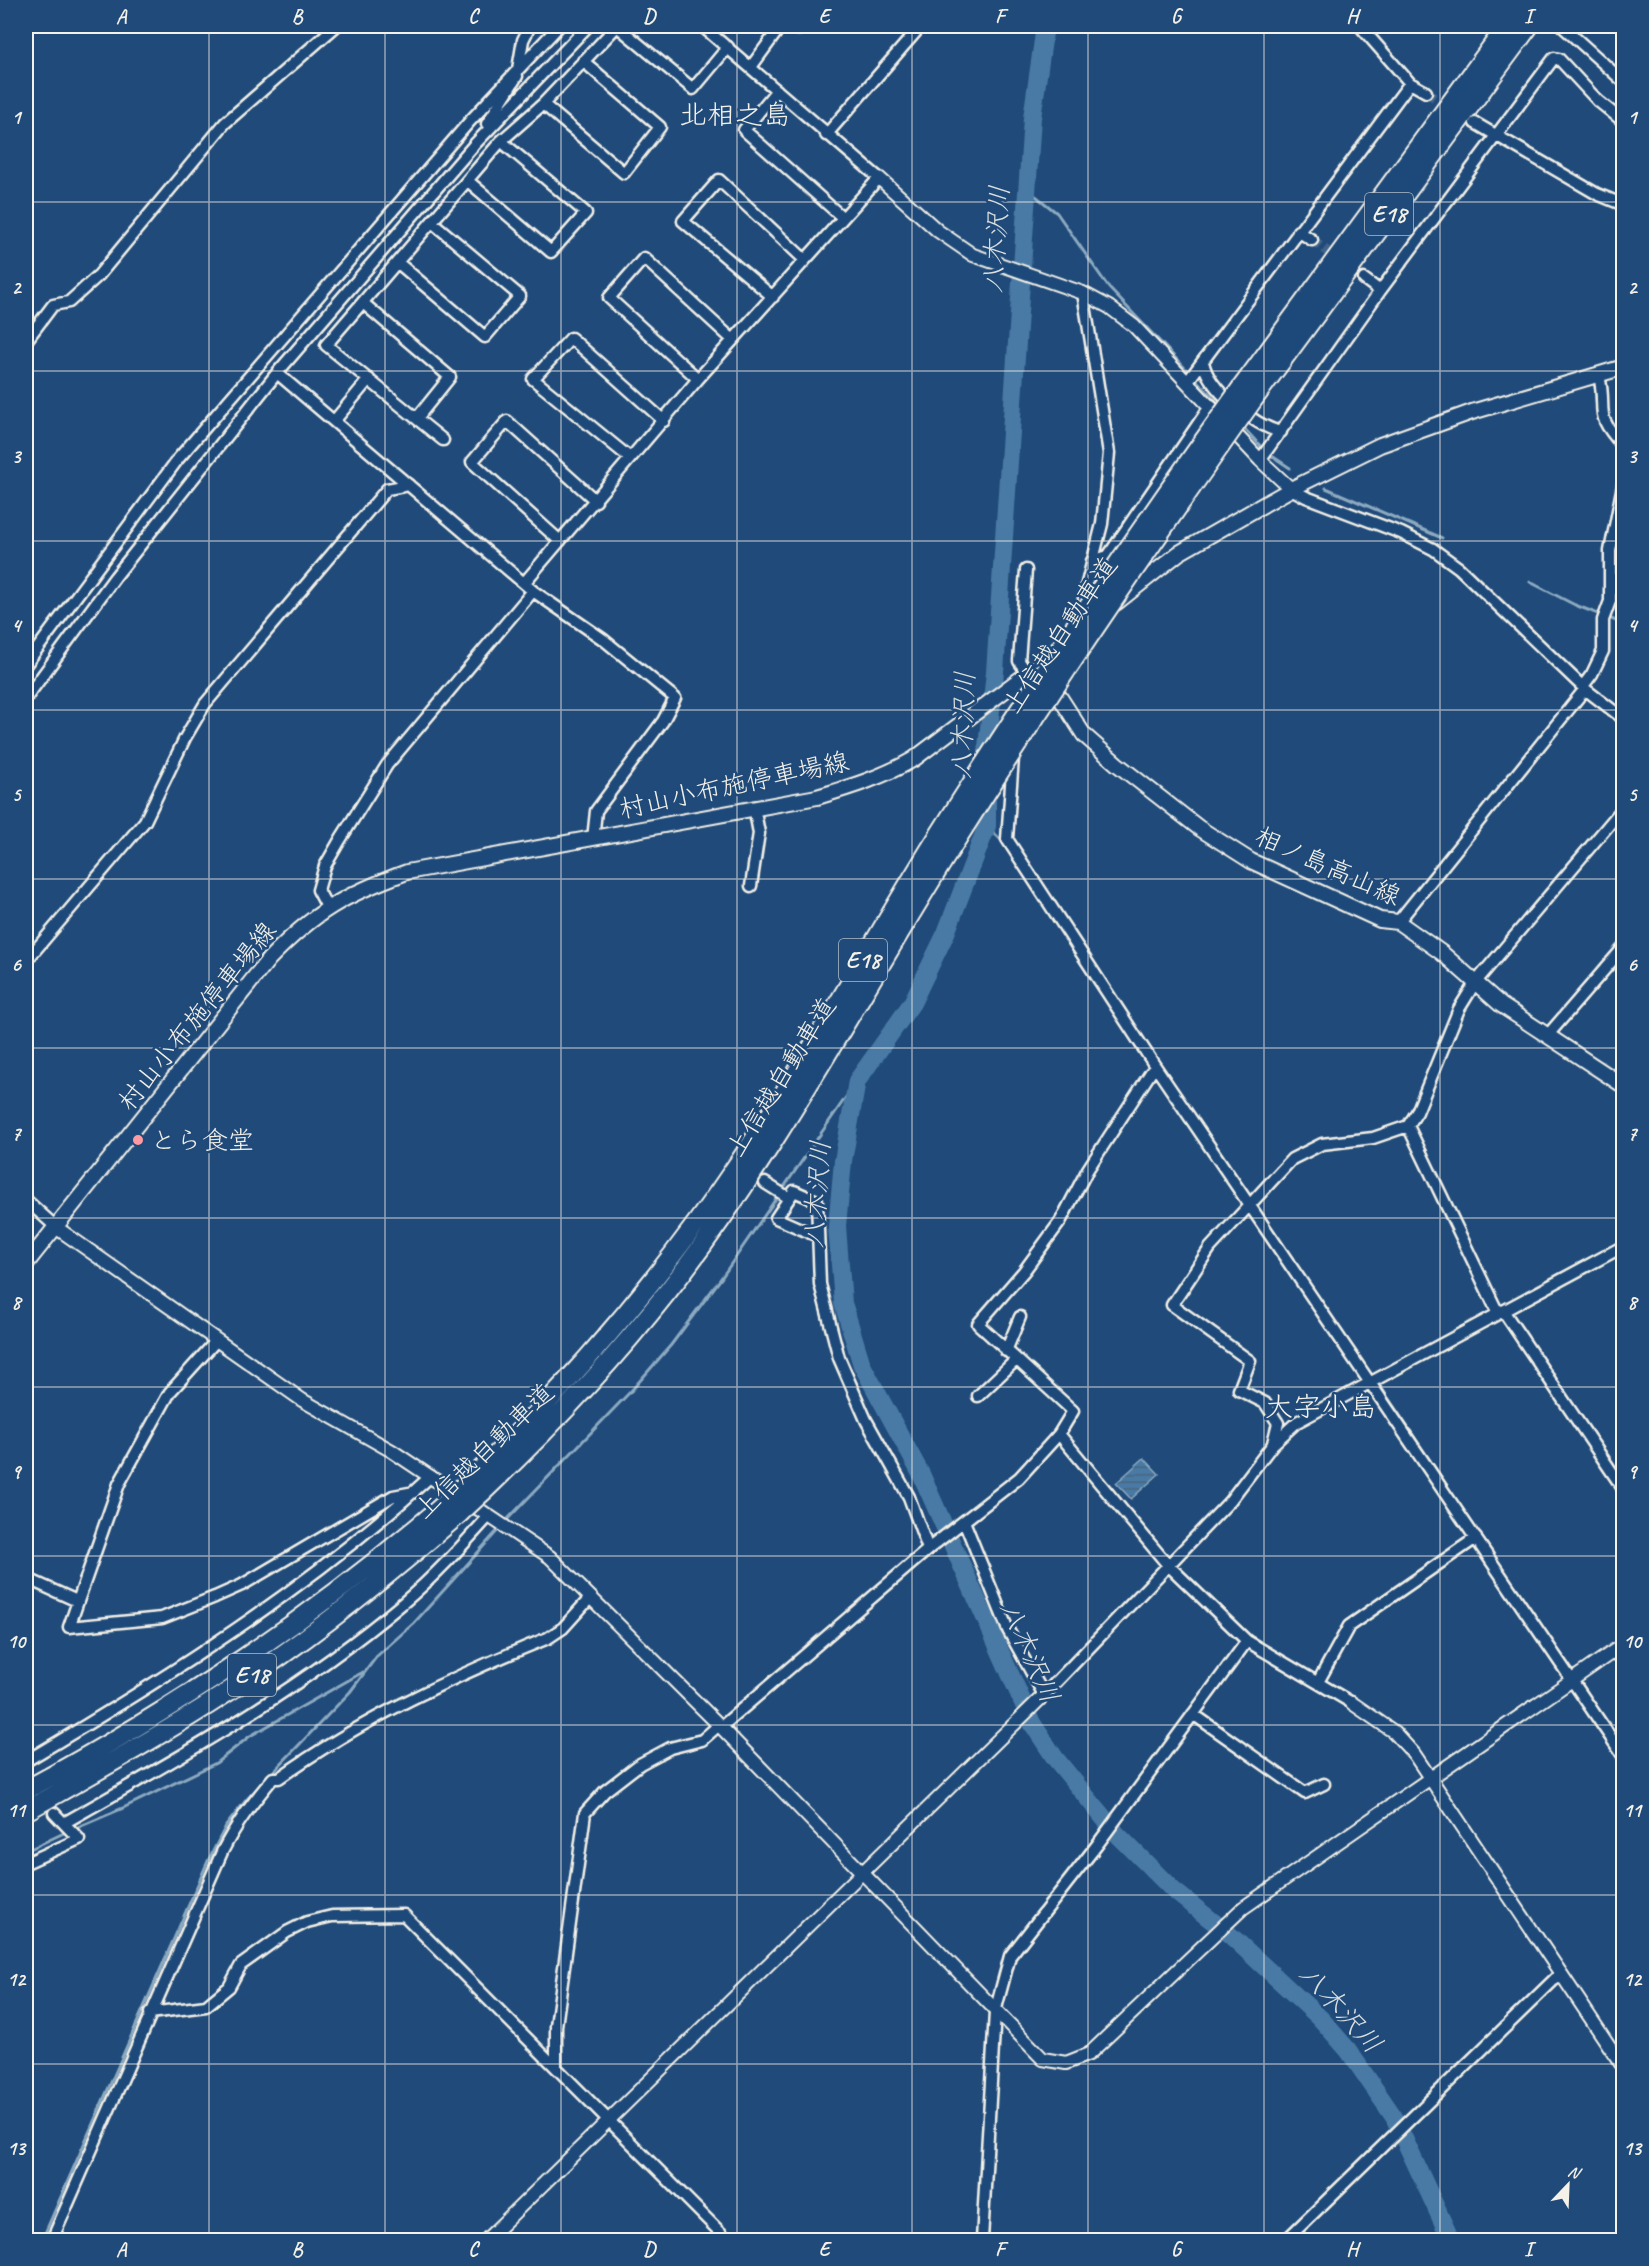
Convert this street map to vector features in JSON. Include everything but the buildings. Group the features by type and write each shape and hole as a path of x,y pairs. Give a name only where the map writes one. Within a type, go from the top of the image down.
{"highway":[{"name":"上信越自動車道","path":"26,1810 155,1738 255,1674 340,1613 453,1508 589,1358 653,1282 714,1199 769,1117 976,777 1122,558 1520,28"},
{"name":"上信越自動車道","path":"26,1790 146,1723 242,1662 453,1508"}],"main road":[{"name":"村山小布施停車場線","path":"26,1264 57,1228 269,958 294,932 327,907 360,889 407,872 817,797 891,772 947,736 1179,553 1291,489 1390,441 1472,412 1623,367"},
{"name":"相ノ島高山線","path":"1042,663 1066,710 1084,735 1199,828 1251,861 1380,920 1398,922 1442,952 1475,983 1547,1036 1623,1086"}],"street":[{"path":"26,341 53,305 69,302 99,274 225,123 336,26"},
{"path":"518,69 523,40 530,26"},
{"path":"26,664 178,459 349,258 532,53 560,26"},
{"path":"26,698 115,577 277,373 474,145 588,26"},
{"path":"443,440 326,345 501,141 543,104 617,26 693,89 728,47"},
{"path":"702,26 938,231 973,255 1008,269 1083,293 1109,307 1134,326 1190,378 1211,405 1264,455 1291,489 1306,497 1401,533 1433,549 1459,568 1584,687 1623,719"},
{"path":"751,67 781,26 799,29 805,26"},
{"path":"826,135 921,26"},
{"path":"1360,26 1410,82 1426,92"},
{"path":"1562,26 1623,82"},
{"path":"474,145 532,53"},
{"path":"1264,455 1380,291 1555,57 1623,122"},
{"path":"543,104 624,173 660,127 583,61"},
{"path":"1190,378 1410,82"},
{"path":"777,90 744,130 842,217"},
{"path":"1475,123 1596,194 1623,206"},
{"path":"468,181 550,252 586,213 501,141"},
{"path":"524,583 733,340 879,178"},
{"path":"773,297 683,221 719,180 805,260"},
{"path":"397,262 485,338 520,296 432,222"},
{"path":"1299,231 1311,240"},
{"path":"699,379 609,298 644,258 733,340"},
{"path":"1364,279 1380,291"},
{"path":"1083,293 1109,453 1102,524 1084,595 1084,628"},
{"path":"363,303 450,377 417,418"},
{"path":"630,459 533,379 571,338 664,421"},
{"path":"1203,361 1209,379 1217,389 1256,422 1281,432"},
{"path":"277,373 335,420 533,591 604,640 675,698 663,721 596,811 593,839"},
{"path":"1599,375 1601,416 1606,428 1623,447"},
{"path":"335,420 369,379"},
{"path":"1092,561 1108,556 1211,405"},
{"path":"560,541 472,462 507,421 596,501"},
{"path":"1398,922 1592,674 1603,651 1604,617 1610,601 1610,551 1623,480"},
{"path":"26,960 145,821 185,738 205,704 387,489 409,485"},
{"path":"1026,570 1019,661 1021,679 1007,839 1155,1066 1623,1757"},
{"path":"327,907 318,890 326,866 387,765 533,591"},
{"path":"751,886 759,832 754,807"},
{"path":"1273,1444 1278,1423 1265,1403 1239,1390 1250,1361 1172,1305 1210,1248 1248,1204 1292,1159 1322,1144 1373,1138 1408,1126 1417,1112 1459,1009 1475,983 1623,807"},
{"path":"1547,1036 1623,947"},
{"path":"556,2067 556,2026 585,1814 605,1791 640,1764 670,1748 702,1740 720,1726 930,1547 1019,1478 1059,1434 1074,1411 978,1324 1024,1271 1060,1222 1088,1169 1155,1066"},
{"path":"1408,1126 1496,1309 1504,1312 1623,1490"},
{"path":"765,1183 789,1198"},
{"path":"817,1236 776,1218 794,1191 817,1201 820,1284 839,1358 866,1420 909,1497 930,1547"},
{"path":"26,1200 57,1228 302,1400 431,1476 550,1557 631,1641 720,1726 1043,2059 1066,2063 1089,2054 1243,1908 1432,1780 1623,1644"},
{"path":"486,2241 1087,1653 1167,1564 1229,1502 1273,1444 1297,1422 1623,1246"},
{"path":"1006,1351 1020,1317"},
{"path":"216,1341 170,1392 119,1484 69,1627 162,1617 242,1585 393,1496 414,1492"},
{"path":"978,1396 1016,1360"},
{"path":"1059,1434 1167,1564 1247,1641 1352,1702 1394,1732 1414,1754 1623,2068"},
{"path":"26,1761 156,1684 271,1605 431,1476"},
{"path":"64,1822 180,1758 325,1662 404,1603 492,1518"},
{"path":"964,1521 1008,1630 1042,1697"},
{"path":"1318,1682 1349,1626 1476,1538"},
{"path":"26,1578 77,1601"},
{"path":"52,2241 150,2013 235,1826 273,1778 279,1778 329,1743 393,1708 548,1638 563,1628 591,1597"},
{"path":"982,2241 995,2012 1010,1956 1097,1845 1247,1641"},
{"path":"1193,1714 1305,1793 1324,1784"},
{"path":"26,1863 79,1839 54,1813"},
{"path":"150,2013 206,2006 229,1987 241,1965 287,1932 307,1922 332,1916 404,1914 728,2241"},
{"path":"1286,2241 1560,1974"}],"water":[{"path":"1144,1458 1159,1474 1131,1499 1116,1483"}],"waterway":[{"name":"八木沢川","path":"1045,26 1032,118 995,672 987,747 987,826 946,933 912,1003 857,1081 843,1161 837,1226 843,1303 862,1365 921,1474 1032,1723 1055,1758 1116,1833 1173,1890 1230,1935 1320,2018 1348,2050 1394,2117 1451,2240"},
{"path":"1027,189 1057,213 1109,288 1220,405"},
{"path":"1242,426 1264,450"},
{"path":"1269,454 1290,468"},
{"path":"1326,488 1442,538"},
{"path":"1530,582 1575,605 1624,624"},
{"path":"987,826 1004,843"},
{"path":"1162,1067 1214,1144"},
{"path":"505,1522 631,1391 671,1345 722,1277 857,1081"},
{"path":"1377,1381 1476,1529"},
{"path":"42,2240 208,1861 226,1826 247,1799 350,1692 377,1656 414,1623 501,1527"},
{"path":"1483,1540 1573,1672"},
{"path":"74,1829 216,1763 250,1736 363,1672"},
{"path":"1579,1681 1588,1694"},
{"path":"26,1851 68,1831"}],"tunnel":[{"path":"1426,92 1451,108"},
{"path":"1312,240 1364,279"}],"place":[{"name":"とら食堂","path":"138,1140"}],"district":[{"name":"北相之島","path":"735,114"},
{"name":"大字小島","path":"1321,1406"}]}
